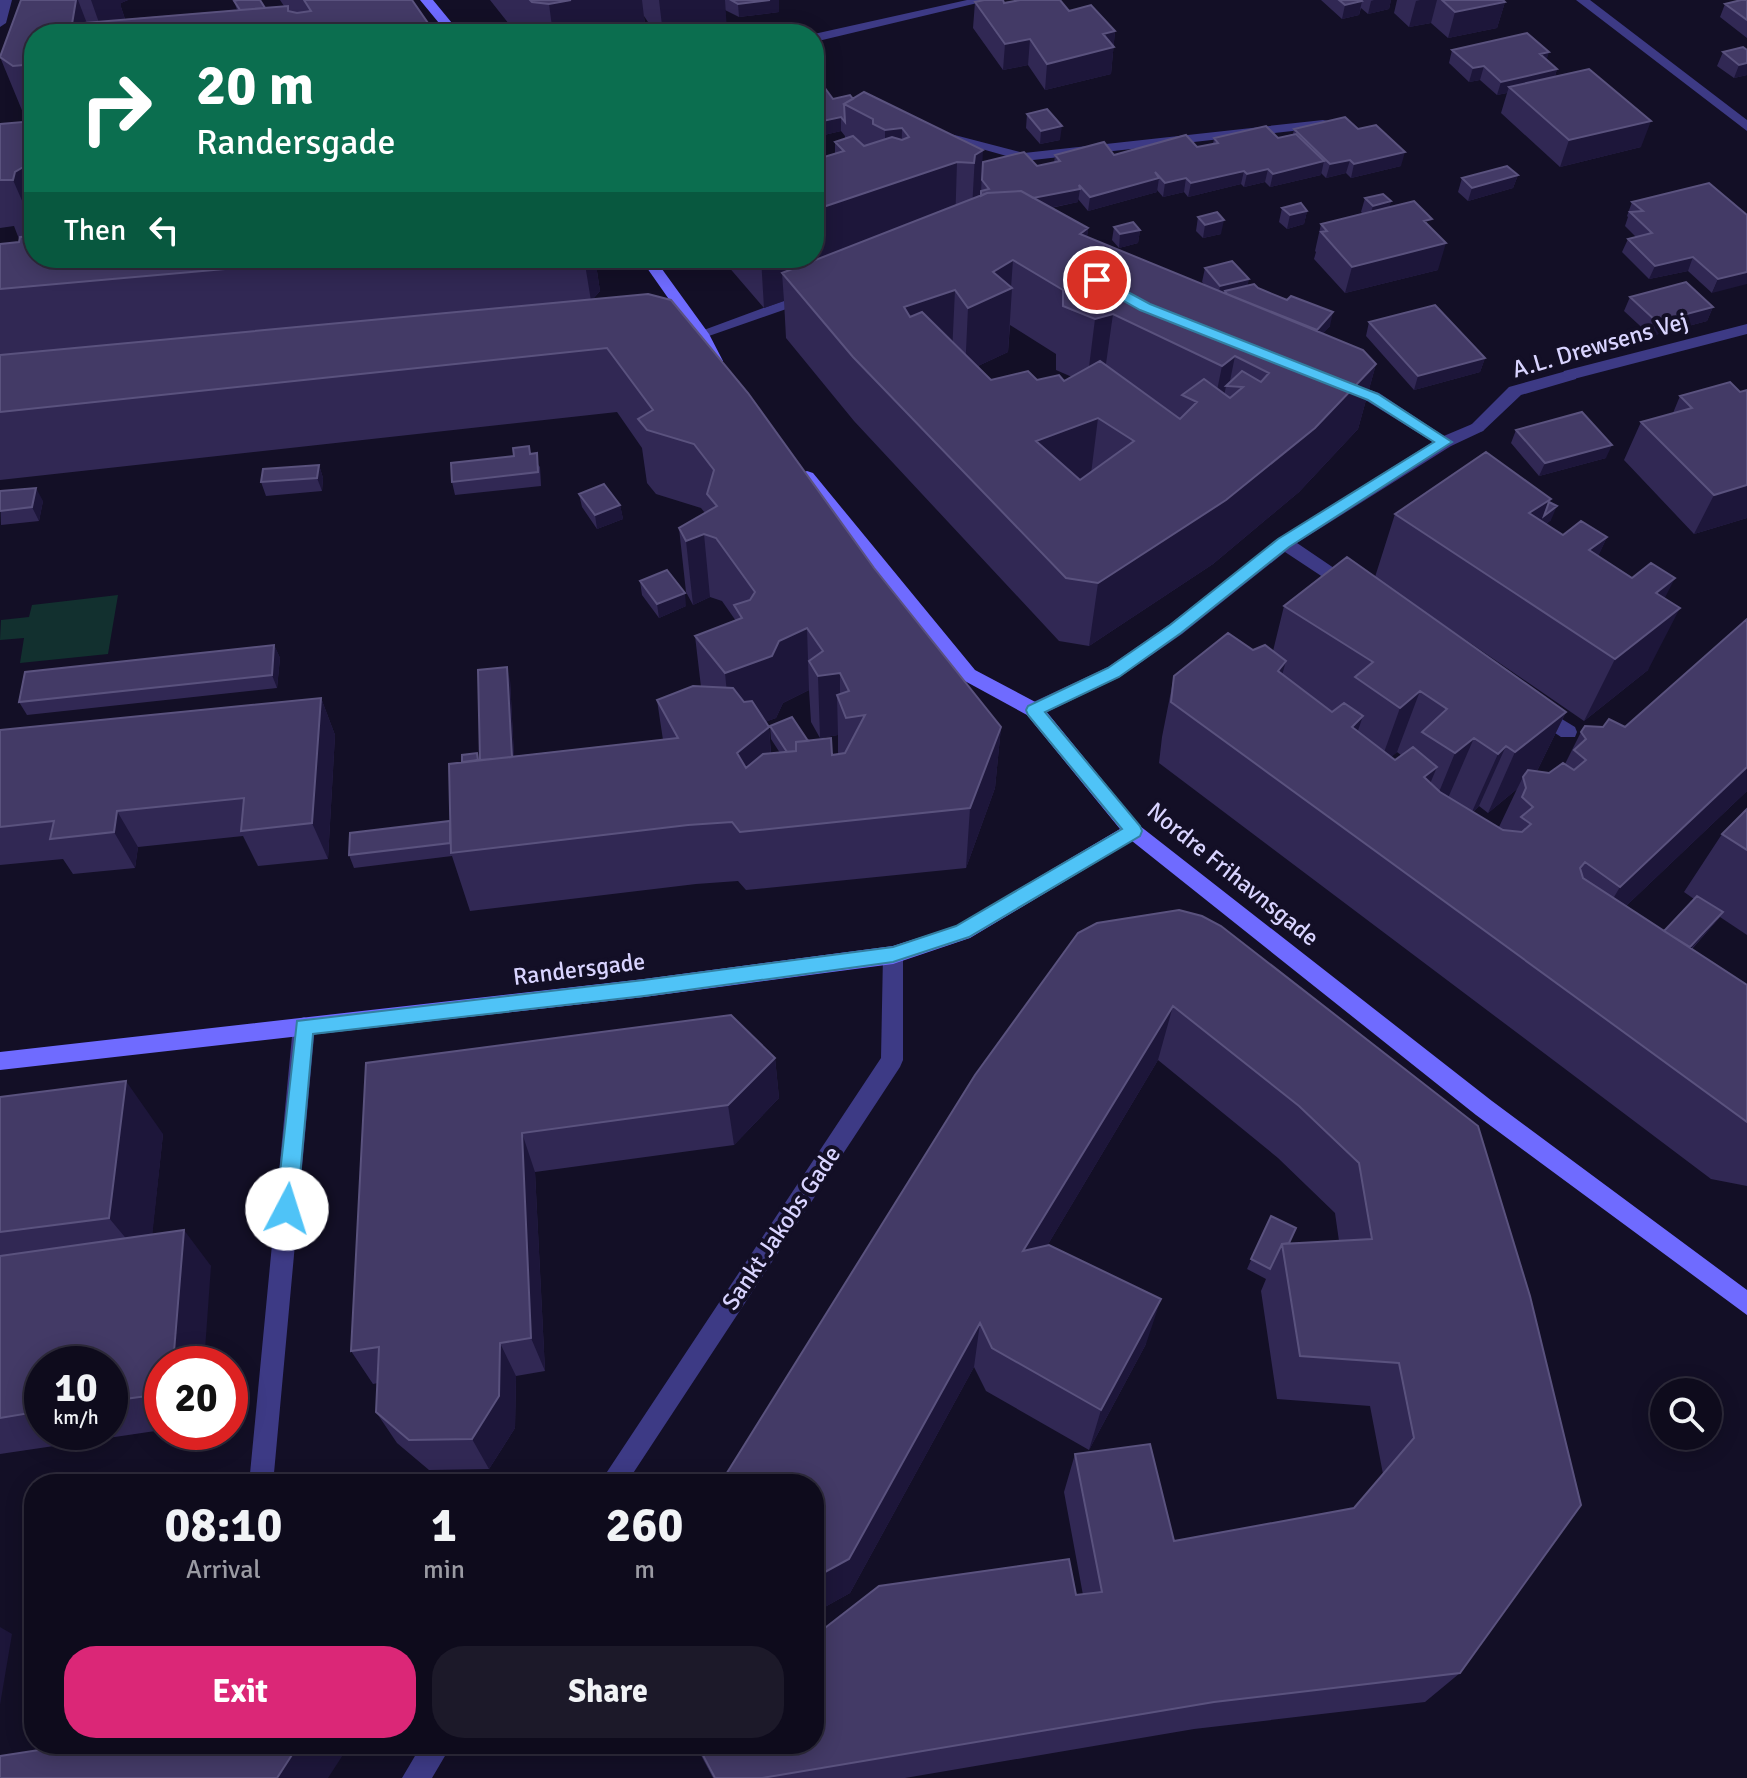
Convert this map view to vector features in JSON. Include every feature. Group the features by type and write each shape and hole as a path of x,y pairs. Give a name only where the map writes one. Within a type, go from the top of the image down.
{"street":[{"path":"0,23 6,0"},
{"path":"426,0 446,24"},
{"path":"824,36 984,0"},
{"path":"1582,0 1747,127"},
{"path":"1725,111 1747,106"},
{"path":"926,133 1024,157 1323,124"},
{"path":"652,268 673,310 701,334 720,371"},
{"path":"701,334 822,292"},
{"name":"A.L. Drewsens Vej","path":"1034,710 1114,672 1176,629 1284,543 1445,442 1477,427 1515,391 1747,329"},
{"path":"1332,381 1373,397 1445,442"},
{"name":"Nordre Frihavnsgade","path":"799,468 969,675 1034,710 1133,831 1484,1108 1747,1304"},
{"path":"1284,543 1361,595"},
{"path":"1516,698 1568,732"},
{"name":"Randersgade","path":"0,1061 644,988 893,955 963,932 1133,831"},
{"name":"Sankt Jakobs Gade","path":"618,1474 892,1060 893,955"},
{"path":"262,1474 304,1026"},
{"path":"416,1778 432,1754"}],"green space":[{"path":"118,595 108,654 20,663 24,638 0,640 1,620 29,617 32,605"}],"building":[{"path":"21,0 76,0 72,24 24,24 24,65 13,66 0,57"},
{"path":"260,0 265,8 240,10 234,1"},
{"path":"304,0 412,0 429,24 72,24 288,6 288,11 297,13 311,11"},
{"path":"530,0 571,0 549,4"},
{"path":"731,0 770,0 738,4"},
{"path":"1003,0 1004,3 1060,0 1069,11 1091,5 1115,31 1103,34 1114,47 1047,64 1030,39 1005,44 975,2"},
{"path":"1339,0 1361,0 1362,1 1345,5"},
{"path":"1442,0 1503,0 1505,2 1455,12"},
{"path":"1747,0 1747,20 1725,4"},
{"path":"1527,33 1549,52 1540,54 1557,69 1501,82 1484,66 1473,68 1452,50"},
{"path":"1743,47 1747,50 1747,63 1739,65 1723,52"},
{"path":"1589,69 1651,121 1569,140 1509,87"},
{"path":"824,87 833,99 850,95 853,99 844,104 845,122 841,117 824,121"},
{"path":"864,92 983,150 975,155 974,163 957,162 824,207 824,157 844,151 835,142 853,136 864,146 892,137 902,140 909,137 902,128 885,130 873,124 873,119 844,104"},
{"path":"1047,109 1062,126 1041,131 1027,114"},
{"path":"1345,117 1358,129 1376,125 1405,152 1354,164 1350,160 1330,164 1294,129"},
{"path":"24,122 24,167 15,172 13,180 0,180 0,124"},
{"path":"1266,126 1278,138 1296,134 1324,161 1273,174 1268,169 1247,174 1244,171 1191,183 1186,178 1165,183 1155,172 1159,178 1090,197 1079,185 1080,189 1033,198 1021,191 981,196 981,191 989,189 982,180 983,162 1024,152 1037,166 1060,161 1055,155 1104,142 1114,155 1186,135 1197,147 1218,143 1214,138"},
{"path":"1507,166 1518,175 1472,188 1462,178"},
{"path":"1709,183 1747,215 1747,272 1718,279 1693,257 1655,266 1628,239 1652,233 1630,212 1643,211 1632,202"},
{"path":"1021,191 1088,228 1080,234 1363,350 1376,364 1315,428 1226,500 1098,583 1066,578 853,357 782,273 795,268 824,268 824,257 987,193","holes":["1013,260 1063,290 1063,306 1095,319 1113,314 1222,366 1235,356 1269,373 1261,382 1242,371 1226,386 1243,387 1230,398 1204,379 1182,395 1197,402 1180,419 1100,361 1064,381 1059,375 1037,380 1028,371 991,380 922,312 910,317 904,307 955,290 968,308 1012,288 993,272","1098,418 1134,441 1080,480 1036,441"]},
{"path":"1383,194 1391,201 1373,206 1365,198"},
{"path":"1414,201 1432,219 1424,221 1446,243 1352,267 1321,232 1327,231 1321,224"},
{"path":"1301,203 1307,211 1290,215 1282,208"},
{"path":"1217,212 1224,220 1205,225 1198,217"},
{"path":"1133,222 1140,230 1120,234 1114,227"},
{"path":"20,237 24,237 24,268 235,268 0,289 0,244 19,242"},
{"path":"1232,261 1249,279 1220,286 1205,268"},
{"path":"1686,282 1713,307 1657,322 1630,297"},
{"path":"1254,284 1287,300 1291,296 1333,312 1317,330 1225,291"},
{"path":"648,294 671,300 748,393 874,568 1001,727 970,808 740,832 732,822 688,825 451,853 449,764 678,738 657,700 693,686 733,688 744,702 752,701 769,727 737,753 746,768 763,754 796,751 796,742 831,738 832,755 845,753 865,715 846,718 837,695 849,691 840,673 818,676 809,661 823,651 807,628 779,641 772,656 725,673 695,636 742,618 734,605 750,600 755,592 716,538 704,534 686,541 679,528 717,506 707,494 714,470 694,444 647,430 638,419 653,410 607,348 0,412 0,355"},
{"path":"1435,305 1485,358 1418,376 1369,322"},
{"path":"1730,382 1740,392 1747,390 1747,485 1714,495 1641,422 1692,408 1680,396"},
{"path":"1582,412 1612,445 1545,463 1516,430"},
{"path":"529,446 530,454 537,453 538,472 452,482 451,463 514,456 513,448"},
{"path":"1486,452 1551,499 1529,513 1563,535 1581,521 1607,537 1589,550 1632,578 1651,563 1675,578 1656,593 1680,608 1615,659 1395,514"},
{"path":"319,465 317,478 261,482 263,469"},
{"path":"604,484 620,505 595,515 579,494"},
{"path":"36,488 32,507 0,511 0,491"},
{"path":"1549,502 1557,506 1544,516"},
{"path":"1347,557 1566,712 1515,752 1506,746 1498,754 1474,738 1455,753 1422,732 1447,709 1420,691 1400,708 1355,677 1373,662 1284,606"},
{"path":"667,570 685,593 657,604 640,581"},
{"path":"1747,619 1747,767 1620,887 1585,862 1580,868 1583,878 1747,985 1747,1122 1171,702 1174,676 1228,633 1253,650 1265,645 1286,661 1278,671 1332,712 1344,703 1363,716 1352,727 1395,760 1413,747 1437,767 1424,777 1440,792 1503,830 1522,832 1531,824 1521,817 1533,807 1522,797 1526,788 1523,777 1528,770 1549,773 1563,763 1574,770 1586,760 1574,750 1586,739 1581,732 1585,726 1603,727 1609,719 1625,727"},
{"path":"274,645 272,675 19,702 25,672"},
{"path":"507,667 512,757 480,760 478,670"},
{"path":"321,698 312,823 241,831 244,798 117,811 114,832 50,839 54,821 0,827 0,730"},
{"path":"792,717 808,741 796,742 796,751 787,752 770,726"},
{"path":"477,753 478,760 462,762 462,755"},
{"path":"1747,809 1747,850 1722,834"},
{"path":"450,821 450,843 349,855 350,833"},
{"path":"1697,896 1723,912 1690,947 1664,931"},
{"path":"1179,910 1202,916 1221,926 1478,1126 1530,1296 1581,1505 1460,1673 1214,1702 762,1778 715,1778 702,1754 824,1754 824,1629 879,1586 1069,1559 1076,1595 1102,1592 1075,1454 1150,1444 1174,1541 1354,1508 1414,1438 1399,1363 1300,1356 1282,1244 1372,1239 1359,1163 1299,1106 1173,1006 1023,1251 1049,1245 1161,1299 1101,1410 992,1348 980,1323 849,1559 824,1573 824,1474 726,1474 975,1075 1078,933 1097,923"},
{"path":"731,1015 775,1058 728,1105 522,1133 531,1338 500,1343 499,1396 472,1439 409,1440 376,1412 379,1347 351,1351 366,1063"},
{"path":"126,1081 109,1218 0,1232 0,1097"},
{"path":"1271,1216 1296,1228 1289,1243 1282,1244 1270,1269 1251,1259"},
{"path":"184,1230 174,1346 144,1346 144,1396 128,1399 128,1346 24,1346 24,1414 0,1418 0,1256"},
{"path":"24,1752 293,1754 277,1778 0,1778 0,1756"}],"route":[{"path":"287,1209 304,1026 644,988 893,955 963,932 1133,831 1034,710 1114,672 1176,629 1284,543 1445,442 1373,397 1145,307 1097,280"}]}
